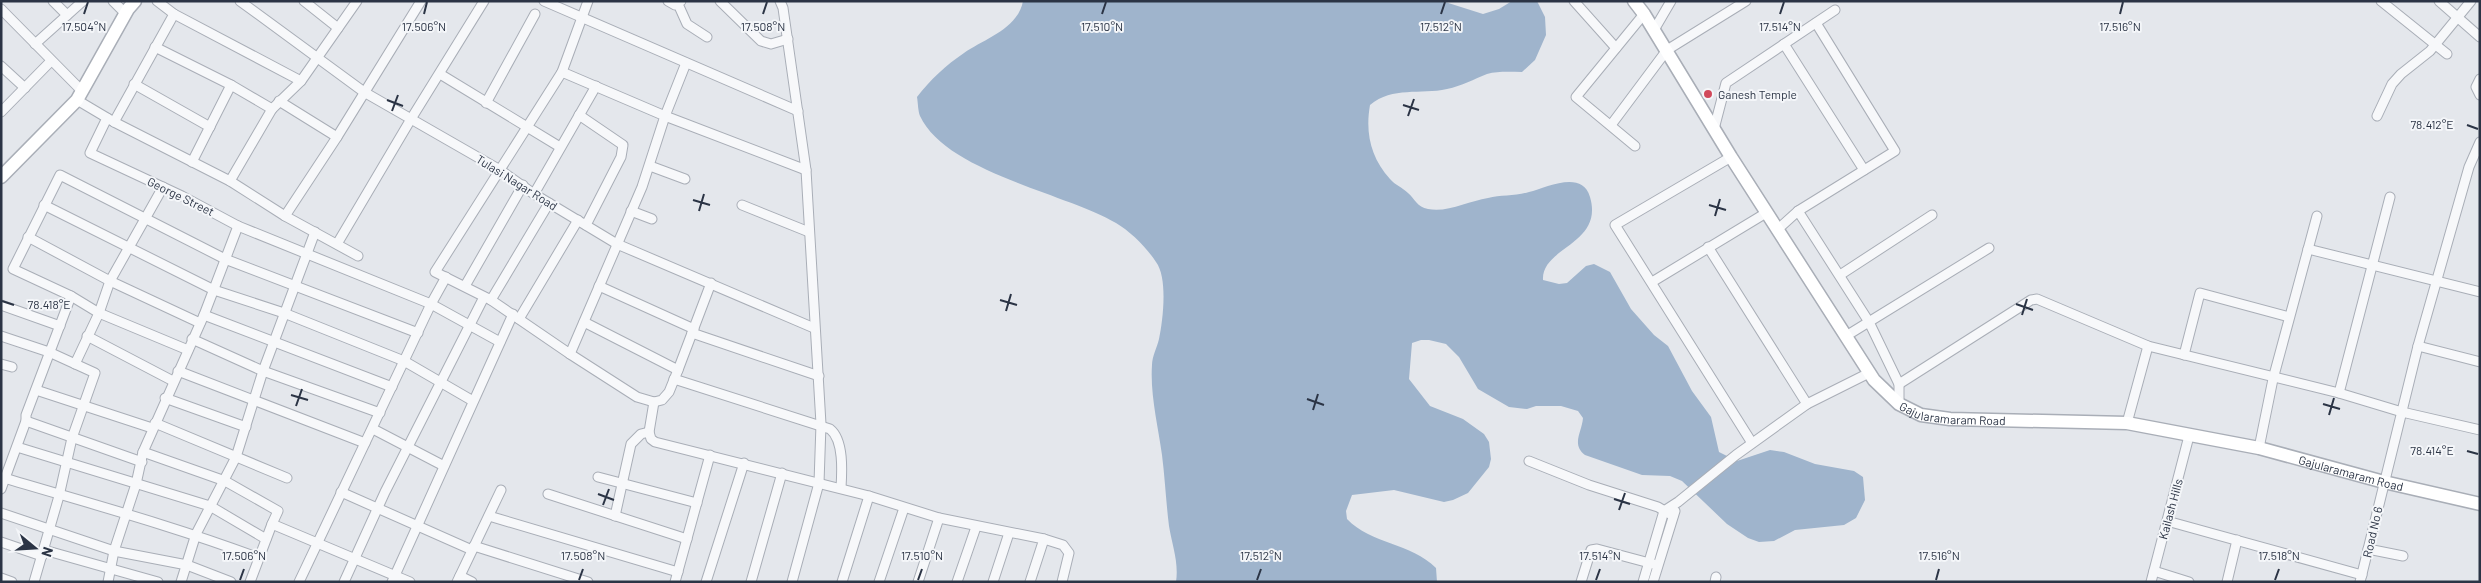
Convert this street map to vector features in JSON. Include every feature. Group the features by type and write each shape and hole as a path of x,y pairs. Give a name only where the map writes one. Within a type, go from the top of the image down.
{"main road":[{"name":"Gajularamaram Road","path":"1634,1 1654,30 1730,157 1869,373 1899,404 1920,414 1950,419 2128,423 2258,448 2384,482 2480,504"},
{"path":"1,177 79,96 127,6"}],"street":[{"path":"53,1 66,15"},
{"path":"35,44 82,1"},
{"path":"113,1 127,6"},
{"path":"157,1 174,14 301,81"},
{"name":"Tulasi Nagar Road","path":"240,1 364,92 500,170 534,194 617,244 814,328"},
{"path":"304,1 338,28"},
{"path":"230,181 272,108 301,81 357,1"},
{"path":"285,216 337,137 420,1"},
{"path":"338,244 411,119 484,1"},
{"path":"544,1 798,111"},
{"path":"588,1 562,72 435,272 488,298 627,392 654,402 662,400 669,392 712,283"},
{"path":"668,1 674,5 680,3 687,24 707,37"},
{"path":"720,1 761,41 772,44 788,39"},
{"path":"1574,1 1616,48"},
{"path":"1654,30 1671,1"},
{"path":"1611,125 1666,50 1746,1"},
{"path":"2381,1 2447,54"},
{"path":"2439,1 2480,36"},
{"path":"2377,116 2392,84 2436,45 2471,1"},
{"path":"783,3 806,170 821,424 819,483 792,582"},
{"path":"1,9 51,61 79,96 110,120 230,181 285,216 358,256"},
{"path":"1714,129 1726,83 1835,10"},
{"path":"110,120 134,84 174,14"},
{"path":"486,103 535,14"},
{"path":"1635,146 1576,98 1644,14"},
{"path":"1777,230 1798,211 1895,151 1816,23"},
{"path":"1784,44 1864,170"},
{"path":"155,47 272,108"},
{"path":"1,112 51,61"},
{"path":"570,354 650,166 686,63"},
{"path":"1,66 25,88"},
{"path":"562,72 666,116 806,170"},
{"path":"440,74 560,147"},
{"path":"2480,79 2476,87 2480,95"},
{"path":"134,84 210,127"},
{"path":"192,162 231,85"},
{"path":"534,194 596,86"},
{"path":"279,101 337,137"},
{"path":"579,115 623,145 621,156 586,225"},
{"name":"George Street","path":"110,120 90,153 163,187 238,226 430,304 500,342"},
{"name":"Road No 6","path":"2361,578 2418,346 2469,167 2480,142"},
{"path":"1730,157 1615,225 1752,443"},
{"path":"650,166 685,179"},
{"path":"188,350 99,313 71,296 13,269 60,175 146,217 225,259 295,284 418,334"},
{"path":"465,286 523,185"},
{"path":"75,364 99,313 110,281 163,187"},
{"path":"2339,393 2390,198"},
{"path":"344,582 378,507 468,326 549,203"},
{"path":"742,205 809,232"},
{"path":"44,206 214,290 284,313 404,362 473,401"},
{"path":"631,211 652,218"},
{"path":"1798,211 1869,322 1899,384 1899,404"},
{"path":"1652,282 1766,213"},
{"path":"1840,275 1932,215"},
{"path":"2258,448 2273,378 2317,216"},
{"path":"394,578 500,342 578,220"},
{"path":"108,582 114,551 136,484 142,457 165,398 202,319 238,226"},
{"path":"181,582 196,534 236,457 273,341 315,232"},
{"path":"28,237 110,281 202,319 273,341 392,387"},
{"path":"1708,247 1807,404"},
{"path":"1846,336 1989,248"},
{"path":"2308,249 2437,279 2480,292"},
{"path":"299,582 364,442 418,334 430,304 446,277"},
{"path":"600,286 693,331 819,376"},
{"path":"2184,355 2200,293 2289,316"},
{"path":"1,489 3,478 17,448 26,421 26,415 71,296"},
{"path":"1899,384 2031,300 2047,303 2148,346 2339,393 2402,412 2480,430"},
{"path":"1,305 60,326"},
{"path":"584,322 678,370"},
{"path":"1,336 49,352 95,373 72,438 59,496 34,582"},
{"path":"87,336 173,381"},
{"path":"192,339 263,371 380,413"},
{"path":"2128,423 2148,346"},
{"path":"2418,346 2480,362"},
{"path":"1,364 12,367"},
{"path":"178,371 364,442"},
{"path":"1654,582 1653,564 1664,511 1752,443 1807,404 1869,373"},
{"path":"674,380 821,424 834,432 843,466 841,488"},
{"path":"36,390 154,425 287,478"},
{"path":"165,398 246,427"},
{"path":"654,402 649,432 651,439 655,442 841,488 939,518 976,527 1044,539 1063,545 1069,553 1062,582"},
{"path":"26,421 72,438 224,481 278,511 250,582"},
{"path":"372,429 444,466"},
{"path":"615,516 631,444 641,434 649,432"},
{"name":"Kailash Hills","path":"2151,582 2189,436"},
{"path":"17,448 210,506 266,540"},
{"path":"675,582 710,455"},
{"path":"1529,461 1673,516"},
{"path":"706,582 744,463"},
{"path":"751,582 782,473"},
{"path":"598,477 697,503"},
{"path":"3,478 59,496 126,513 196,534 259,558"},
{"path":"472,582 458,579 501,490"},
{"path":"341,492 473,548 588,582"},
{"path":"548,494 687,539"},
{"path":"842,582 870,496"},
{"path":"1643,582 1653,564 1678,502"},
{"path":"879,582 904,508"},
{"path":"1,513 114,551 187,566 230,582"},
{"path":"488,516 678,572"},
{"path":"918,582 939,518"},
{"path":"2166,521 2237,540 2361,578"},
{"path":"272,524 355,558 394,578 410,582"},
{"path":"957,582 976,527"},
{"path":"993,582 1009,533"},
{"path":"1030,582 1044,539"},
{"path":"2227,582 2237,540"},
{"path":"1,542 158,582"},
{"path":"2368,548 2403,556"},
{"path":"1581,582 1591,550 1597,549 1653,564"},
{"path":"2154,571 2189,582"},
{"path":"1,578 12,582"}],"water":[{"path":"1023,1 1442,1 1483,14 1499,9 1512,1 1537,1 1545,17 1546,35 1535,60 1522,72 1491,73 1458,86 1437,91 1397,93 1379,99 1370,105 1369,135 1378,163 1392,181 1406,191 1419,205 1435,210 1450,208 1481,199 1524,193 1563,182 1579,184 1586,189 1590,197 1592,213 1588,226 1581,236 1551,260 1545,269 1543,280 1559,284 1567,283 1586,266 1594,264 1610,272 1631,309 1654,335 1668,346 1692,391 1711,417 1719,452 1737,461 1770,450 1784,452 1815,464 1854,471 1863,477 1865,500 1856,518 1844,525 1795,530 1774,541 1759,542 1748,538 1727,524 1682,481 1670,476 1642,475 1585,455 1581,451 1578,442 1583,418 1578,411 1561,406 1536,406 1527,409 1509,407 1478,389 1459,357 1446,344 1421,340 1412,343 1409,379 1430,406 1463,419 1484,434 1489,442 1491,459 1489,467 1468,493 1453,500 1444,502 1394,490 1352,495 1346,511 1347,519 1368,534 1415,553 1426,560 1436,568 1437,582 1176,582 1176,561 1169,526 1162,455 1152,388 1152,362 1161,331 1164,299 1160,269 1148,251 1127,230 1094,212 980,167 954,152 934,135 919,114 917,97 927,85 957,58 1007,26 1020,11"}],"place":[{"name":"Ganesh Temple","path":"1708,94"}]}
